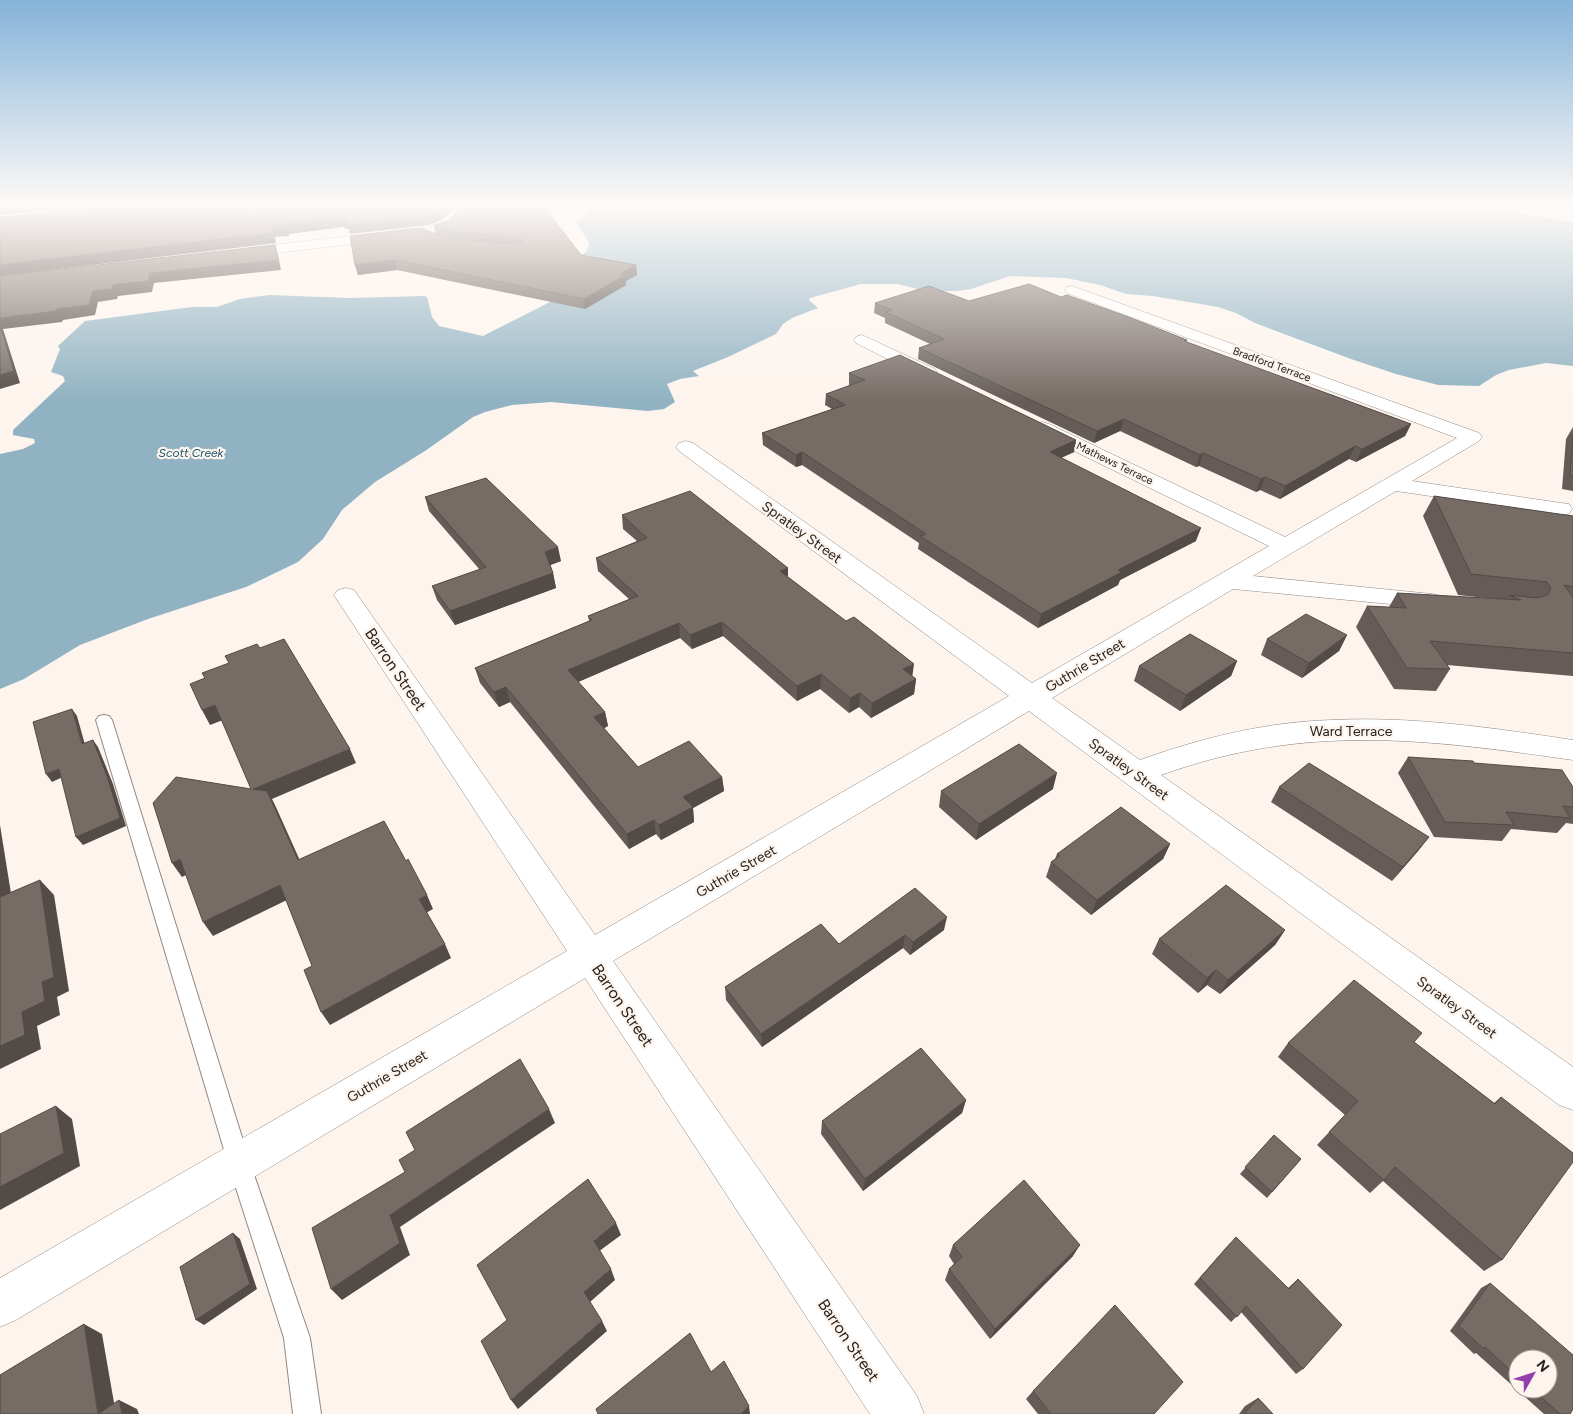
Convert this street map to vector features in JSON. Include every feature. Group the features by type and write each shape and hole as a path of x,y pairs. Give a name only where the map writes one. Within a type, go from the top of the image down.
{"street":[{"name":"Bradford Terrace","path":"1072,290 1472,437"},
{"path":"862,340 942,379"},
{"name":"Mathews Terrace","path":"1030,422 1286,546"},
{"name":"Guthrie Street","path":"0,1304 1472,437"},
{"name":"Spratley Street","path":"686,448 1573,1090"},
{"path":"1392,484 1561,509"},
{"path":"1226,581 1454,604"},
{"name":"Barron Street","path":"346,595 899,1414"},
{"name":"Ward Terrace","path":"1134,772 1215,746 1258,737 1308,731 1360,729 1466,735 1573,750"}],"lane":[{"path":"104,720 240,1163 297,1338 307,1414"}],"water":[{"name":"Scott Creek","path":"571,270 1573,270 1573,366 1546,363 1509,370 1496,375 1479,386 1438,385 1351,359 1218,307 1153,296 1126,294 1100,285 1066,278 1010,276 971,289 957,291 925,291 898,284 861,284 810,298 809,300 818,308 792,318 783,324 776,334 693,371 699,376 680,379 667,384 675,402 664,409 648,411 551,402 512,405 473,417 425,451 375,482 342,510 323,539 298,562 246,587 148,619 80,645 24,679 0,689 0,454 23,449 35,443 34,439 13,435 13,430 65,381 63,376 51,372 60,349 58,346 85,321 192,307 217,307 240,299 269,295 350,298 424,296 427,297 432,317 439,326 483,336 558,298"}],"building":[{"path":"53,270 180,270 150,273 148,281 113,285 112,289 93,291 89,305 0,318 0,276"},
{"path":"443,270 627,270 620,274 625,275 584,299"},
{"path":"1029,284 1061,297 1067,295 1131,318 1187,340 1184,341 1411,424 1362,449 1355,446 1285,486 1265,477 1261,479 1203,453 1200,455 1124,419 1097,431 919,348 944,339 886,312 892,310 875,303 929,286 969,301"},
{"path":"0,326 14,371 0,375"},
{"path":"900,355 1076,440 1050,452 1201,528 1118,570 1122,572 1041,614 920,536 926,534 802,452 796,455 762,433 845,405 826,394 865,380 849,373"},
{"path":"1573,435 1573,477 1570,476"},
{"path":"486,478 558,547 545,552 553,573 450,611 432,586 486,567 425,497"},
{"path":"690,491 788,568 780,571 846,621 854,617 914,664 903,669 916,679 872,703 860,693 850,698 821,674 797,686 722,622 690,635 679,623 568,670 605,712 594,717 638,767 689,741 722,777 683,797 693,807 659,825 654,820 627,834 506,687 494,692 475,668 592,620 588,616 638,596 596,558 647,538 622,515"},
{"path":"1434,496 1573,516 1573,587 1564,585 1573,597 1573,653 1430,641 1450,669 1407,668 1367,606 1406,608 1397,593 1521,600 1509,595 1537,598 1548,595 1551,588 1547,582 1471,574"},
{"path":"1306,614 1347,635 1309,663 1267,639"},
{"path":"1190,634 1237,661 1186,695 1139,666"},
{"path":"284,639 350,749 253,789 267,791 298,860 384,821 406,861 408,859 427,895 419,899 445,944 321,1012 304,970 312,966 280,885 203,922 180,859 172,863 153,803 176,777 251,789 215,705 202,710 190,684 205,678 202,673 229,663 225,656 257,644 260,648"},
{"path":"72,709 82,744 93,740 120,818 76,837 59,769 46,774 33,722"},
{"path":"1019,744 1057,773 979,824 941,791"},
{"path":"1408,757 1562,770 1573,787 1573,807 1563,806 1570,818 1506,812 1514,825 1445,822"},
{"path":"1309,763 1429,837 1403,867 1279,787"},
{"path":"1121,807 1170,844 1097,900 1051,862 1060,856 1057,854"},
{"path":"40,880 54,977 42,982 45,1001 22,1012 25,1035 0,1046 0,897"},
{"path":"1226,885 1285,930 1228,980 1216,970 1207,978 1159,939"},
{"path":"915,888 947,917 913,942 905,935 761,1034 725,987 821,924 839,944"},
{"path":"1354,980 1422,1033 1414,1042 1495,1104 1501,1097 1573,1153 1573,1162 1502,1260 1395,1167 1384,1180 1329,1132 1358,1101 1288,1043"},
{"path":"921,1048 966,1100 865,1179 822,1121"},
{"path":"520,1059 549,1109 390,1215 400,1243 331,1289 312,1228 405,1172 399,1160 415,1150 406,1132"},
{"path":"56,1106 64,1153 0,1187 0,1134"},
{"path":"1274,1135 1301,1159 1272,1192 1245,1167"},
{"path":"588,1179 616,1223 594,1241 611,1269 584,1292 602,1321 511,1400 481,1341 507,1320 477,1265"},
{"path":"1024,1180 1080,1245 995,1329 949,1269 962,1257 953,1245"},
{"path":"233,1233 250,1284 196,1320 180,1267"},
{"path":"1236,1237 1289,1289 1298,1279 1342,1325 1303,1369 1246,1306 1237,1317 1200,1278"},
{"path":"1490,1283 1573,1355 1573,1409 1570,1414 1560,1414 1543,1399 1558,1399 1558,1349 1508,1349 1508,1368 1459,1326"},
{"path":"1115,1305 1183,1382 1154,1414 1051,1414 1033,1391"},
{"path":"84,1324 98,1414 0,1414 0,1375"},
{"path":"690,1333 711,1372 724,1361 749,1406 741,1414 598,1414 596,1409"},
{"path":"1258,1398 1273,1414 1244,1414"},
{"path":"119,1400 122,1414 98,1414"}]}
